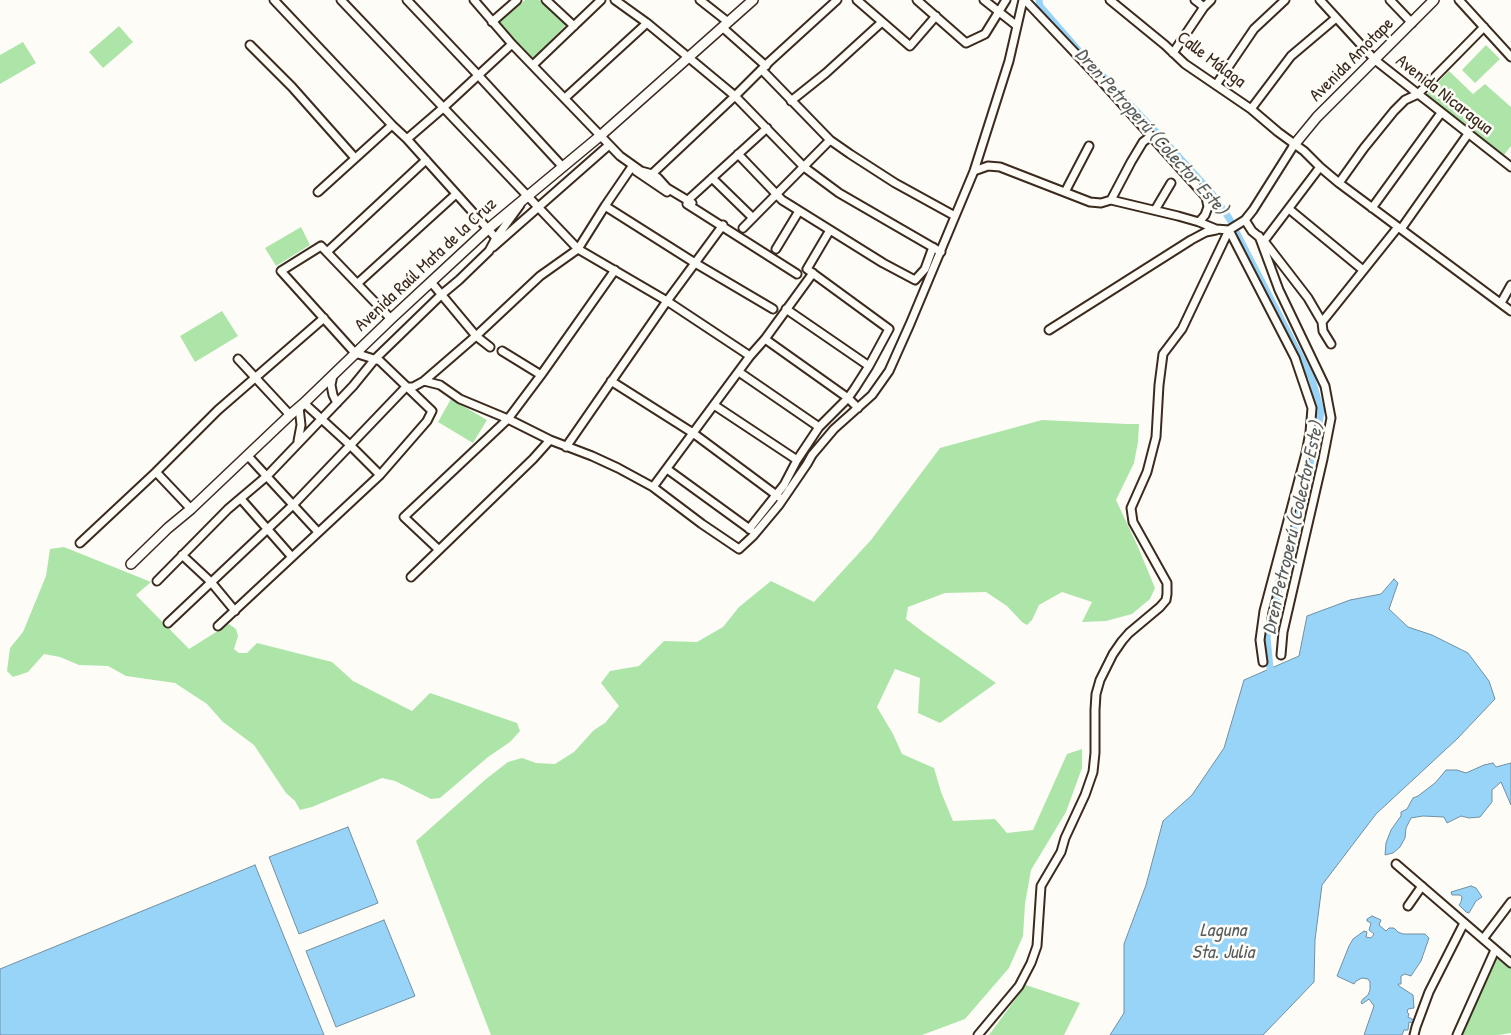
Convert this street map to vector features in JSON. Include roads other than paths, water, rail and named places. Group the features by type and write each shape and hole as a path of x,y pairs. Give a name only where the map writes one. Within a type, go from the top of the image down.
{"street":[{"path":"274,0 407,139 496,238"},
{"path":"341,0 578,249 667,301 750,356"},
{"path":"407,0 562,166"},
{"path":"474,0 512,44 620,156 641,170 652,174 667,188 690,201 712,178 767,128"},
{"path":"492,22 517,0"},
{"path":"546,0 574,26"},
{"path":"532,65 601,0"},
{"path":"615,0 647,23 736,96 804,166 839,193 940,252"},
{"path":"700,0 830,140 895,182 955,216"},
{"name":"Avenida Raúl Mata de la Cruz","path":"131,564 168,528 191,510 488,229 600,136 753,0"},
{"path":"652,174 837,0"},
{"path":"857,0 910,46 936,16"},
{"path":"917,0 966,43 984,34 1006,0"},
{"path":"984,0 1017,26"},
{"path":"424,381 440,385 460,399 508,419 550,440 618,468 653,487 739,550 752,531 807,464 812,455 834,429 872,395 889,371 974,171 1009,61 1024,0"},
{"path":"1024,0 1096,75 1206,197 1208,207 1205,215 1198,222 1198,230 1191,240"},
{"name":"Calle Málaga","path":"1110,0 1185,64 1251,109 1304,151 1339,183 1511,311"},
{"path":"1195,0 1204,7"},
{"path":"1174,53 1204,7 1211,0"},
{"path":"1216,85 1254,29 1285,0"},
{"name":"Avenida Nicaragua","path":"1320,0 1375,60 1509,165"},
{"path":"1390,0 1412,23"},
{"name":"Avenida Amotape","path":"1294,144 1317,117 1434,0"},
{"path":"1459,0 1511,57"},
{"path":"1251,109 1291,56 1336,18"},
{"path":"791,100 826,73 882,22"},
{"path":"565,98 647,23"},
{"path":"1339,183 1394,111 1405,100 1418,94 1484,27"},
{"path":"407,139 512,44"},
{"path":"250,45 292,87 355,158"},
{"path":"1372,208 1441,113"},
{"path":"318,192 392,125"},
{"path":"1322,322 1399,228 1468,134"},
{"path":"1112,200 1130,162 1143,142 1151,136"},
{"path":"743,228 830,140"},
{"path":"1049,330 1191,240 1206,232 1229,230 1245,220 1294,144"},
{"path":"156,581 228,509 267,476 375,359 441,295 609,145"},
{"path":"1065,192 1089,146"},
{"path":"738,154 776,195 883,263 915,280 925,268 933,248"},
{"path":"620,156 631,168 659,187 797,274"},
{"path":"1509,165 1511,156"},
{"path":"979,157 1090,202 1101,203 1112,200 1198,222 1216,230"},
{"path":"327,252 426,160"},
{"path":"974,171 988,166 1000,167"},
{"path":"1262,239 1289,209 1320,167"},
{"path":"168,624 293,505 406,387 413,387 424,381 476,336 540,276 578,249 631,168"},
{"path":"712,178 753,218"},
{"path":"1155,210 1170,182"},
{"path":"358,283 456,194"},
{"path":"489,251 496,238 527,195"},
{"path":"605,206 695,263 773,309"},
{"path":"1289,209 1363,270"},
{"path":"776,249 799,211"},
{"path":"1245,220 1308,298 1322,322 1323,331 1331,344"},
{"path":"566,446 667,301 723,226"},
{"path":"780,497 784,484 797,460 819,427 848,398 869,366 889,329 807,269 830,230"},
{"path":"1229,230 1295,358 1312,408 1306,453 1264,611 1260,640 1263,662"},
{"path":"978,1035 1019,986 1031,964 1037,946 1041,886 1061,852 1093,772 1096,694 1100,680 1122,641 1166,600 1167,583 1133,522 1131,508 1147,472 1156,438 1163,354 1182,329 1229,230"},
{"path":"1262,239 1279,290 1325,386 1331,418 1283,632 1282,655"},
{"path":"218,626 380,475 428,421 432,411 380,361 355,353 281,271 321,246 391,319"},
{"path":"438,550 404,517 508,419 615,270"},
{"path":"653,487 750,356 765,340 812,273"},
{"path":"431,282 476,336 490,346"},
{"path":"1501,303 1511,285"},
{"path":"786,310 869,366"},
{"path":"80,543 156,472 218,410 324,318"},
{"path":"765,340 848,398 858,408"},
{"path":"502,351 541,375"},
{"path":"238,359 290,415"},
{"path":"739,372 819,427"},
{"path":"333,375 331,385 336,403"},
{"path":"611,381 693,434 780,497"},
{"path":"302,405 321,419 380,475"},
{"path":"297,444 300,436 302,405"},
{"path":"714,405 797,460"},
{"path":"411,577 533,459 550,440"},
{"path":"248,456 318,532"},
{"path":"667,469 752,531"},
{"path":"156,472 191,510"},
{"path":"241,499 292,557"},
{"path":"182,555 211,582 235,611"},
{"path":"1396,864 1511,963"},
{"path":"1408,906 1422,886"},
{"path":"1483,939 1511,902"},
{"path":"1504,910 1511,915"},
{"path":"1414,1035 1429,992 1464,923"},
{"path":"1456,1035 1495,950"}],"water":[{"name":"Laguna Sta. Julia","path":"1394,579 1398,583 1389,609 1408,627 1432,635 1468,653 1489,681 1495,699 1457,739 1376,814 1322,885 1315,940 1314,982 1263,1035 1110,1035 1124,1013 1124,944 1146,885 1163,821 1192,795 1224,748 1244,680 1299,656 1307,616 1350,600 1381,594"},
{"path":"1493,763 1496,767 1511,763 1511,805 1501,782 1492,790 1492,802 1480,817 1469,818 1461,816 1447,823 1444,817 1423,816 1411,818 1400,847 1393,853 1385,855 1386,843 1391,830 1401,816 1401,812 1407,809 1413,798 1435,783 1446,770 1457,770 1466,773"},
{"path":"348,827 378,903 299,934 269,857"},
{"path":"255,865 324,1035 0,1035 0,969"},
{"path":"1471,886 1476,888 1482,897 1476,901 1469,913 1459,905 1462,897 1460,895 1452,895 1451,892"},
{"path":"1372,916 1381,920 1379,925 1386,931 1389,928 1394,928 1403,934 1425,934 1429,938 1421,961 1411,976 1405,974 1401,976 1401,984 1398,984 1413,995 1414,1008 1408,1009 1407,1012 1409,1014 1408,1017 1414,1020 1413,1023 1409,1022 1408,1030 1404,1030 1402,1035 1364,1035 1374,1006 1369,999 1362,1004 1361,1002 1368,995 1370,982 1368,979 1362,978 1354,984 1337,976 1353,939 1364,931 1367,932 1366,937 1371,938 1374,934 1369,930 1371,923 1367,921"},
{"path":"384,920 415,996 336,1027 306,951"}],"waterway":[{"name":"Dren Petroperú (Colector Este)","path":"1039,0 1040,6 1079,51 1210,191 1229,218 1312,379 1321,411 1317,435 1267,637 1270,669"}]}
